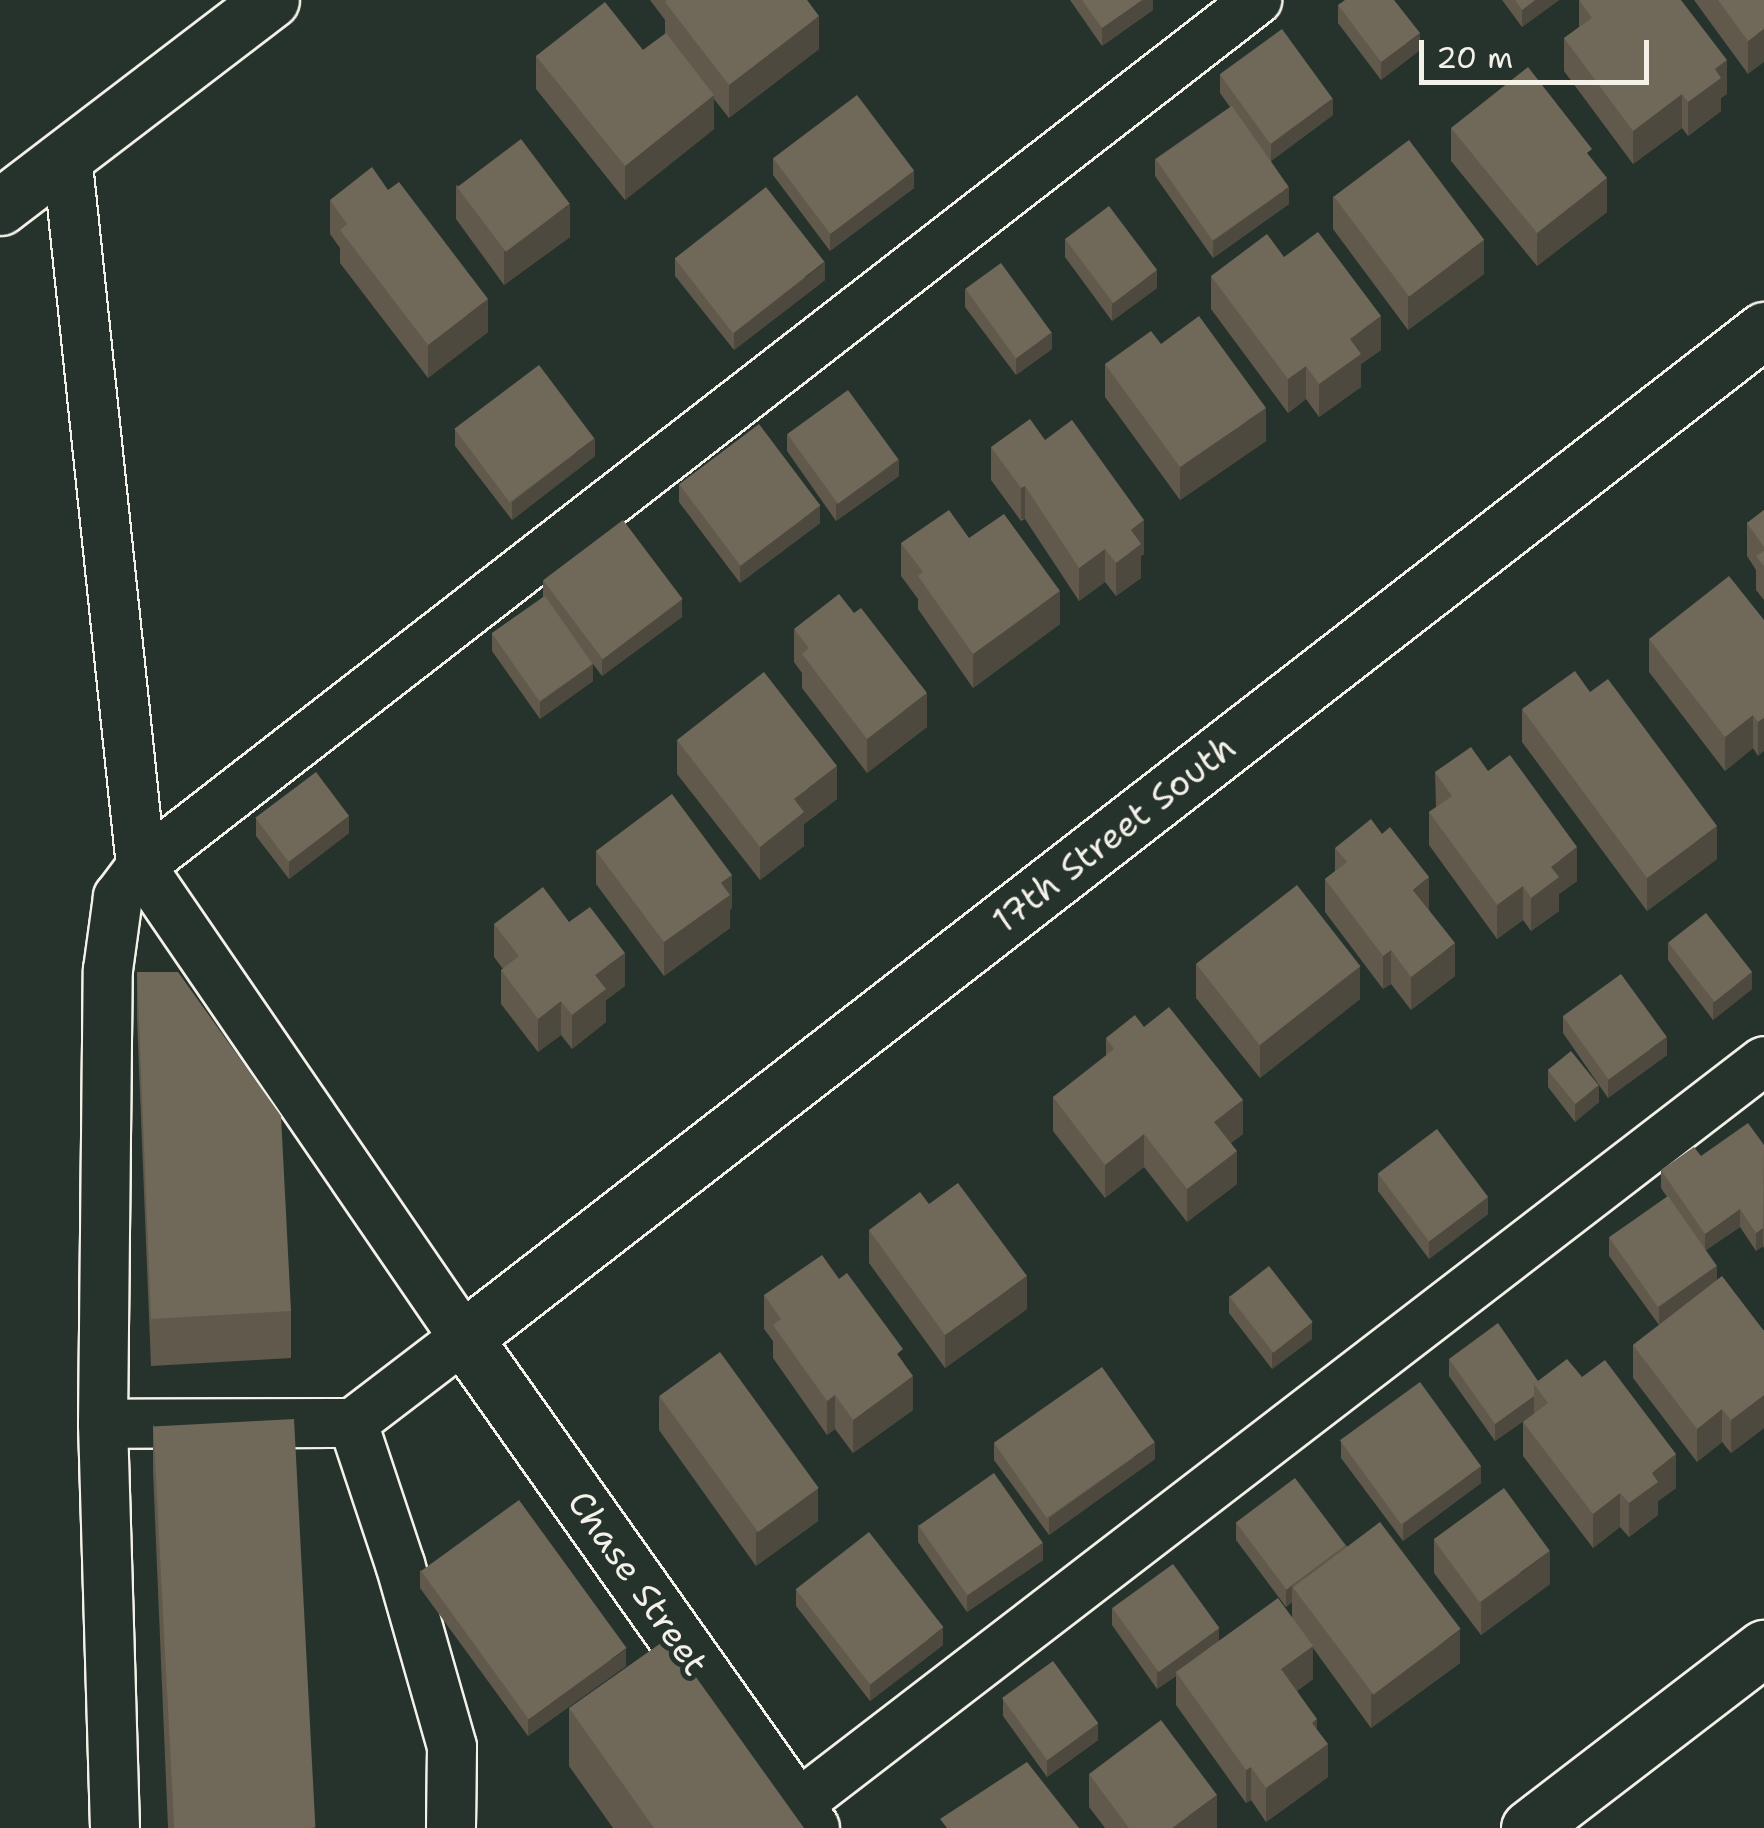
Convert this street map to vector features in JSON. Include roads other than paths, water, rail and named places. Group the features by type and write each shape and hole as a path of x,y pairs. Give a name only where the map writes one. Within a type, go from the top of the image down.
{"street":[{"path":"0,207 271,0"},
{"name":"17th Street South","path":"464,1338 1764,330"},
{"name":"Chase Street","path":"464,1338 804,1817"},
{"path":"1529,1828 1764,1648"}],"lane":[{"path":"115,1828 103,1424 108,970 118,897 142,866 1257,0"},
{"path":"67,155 142,866 464,1338 352,1422 103,1424"},
{"path":"804,1817 1764,1060"},
{"path":"352,1422 400,1564 452,1747 451,1828"}]}
